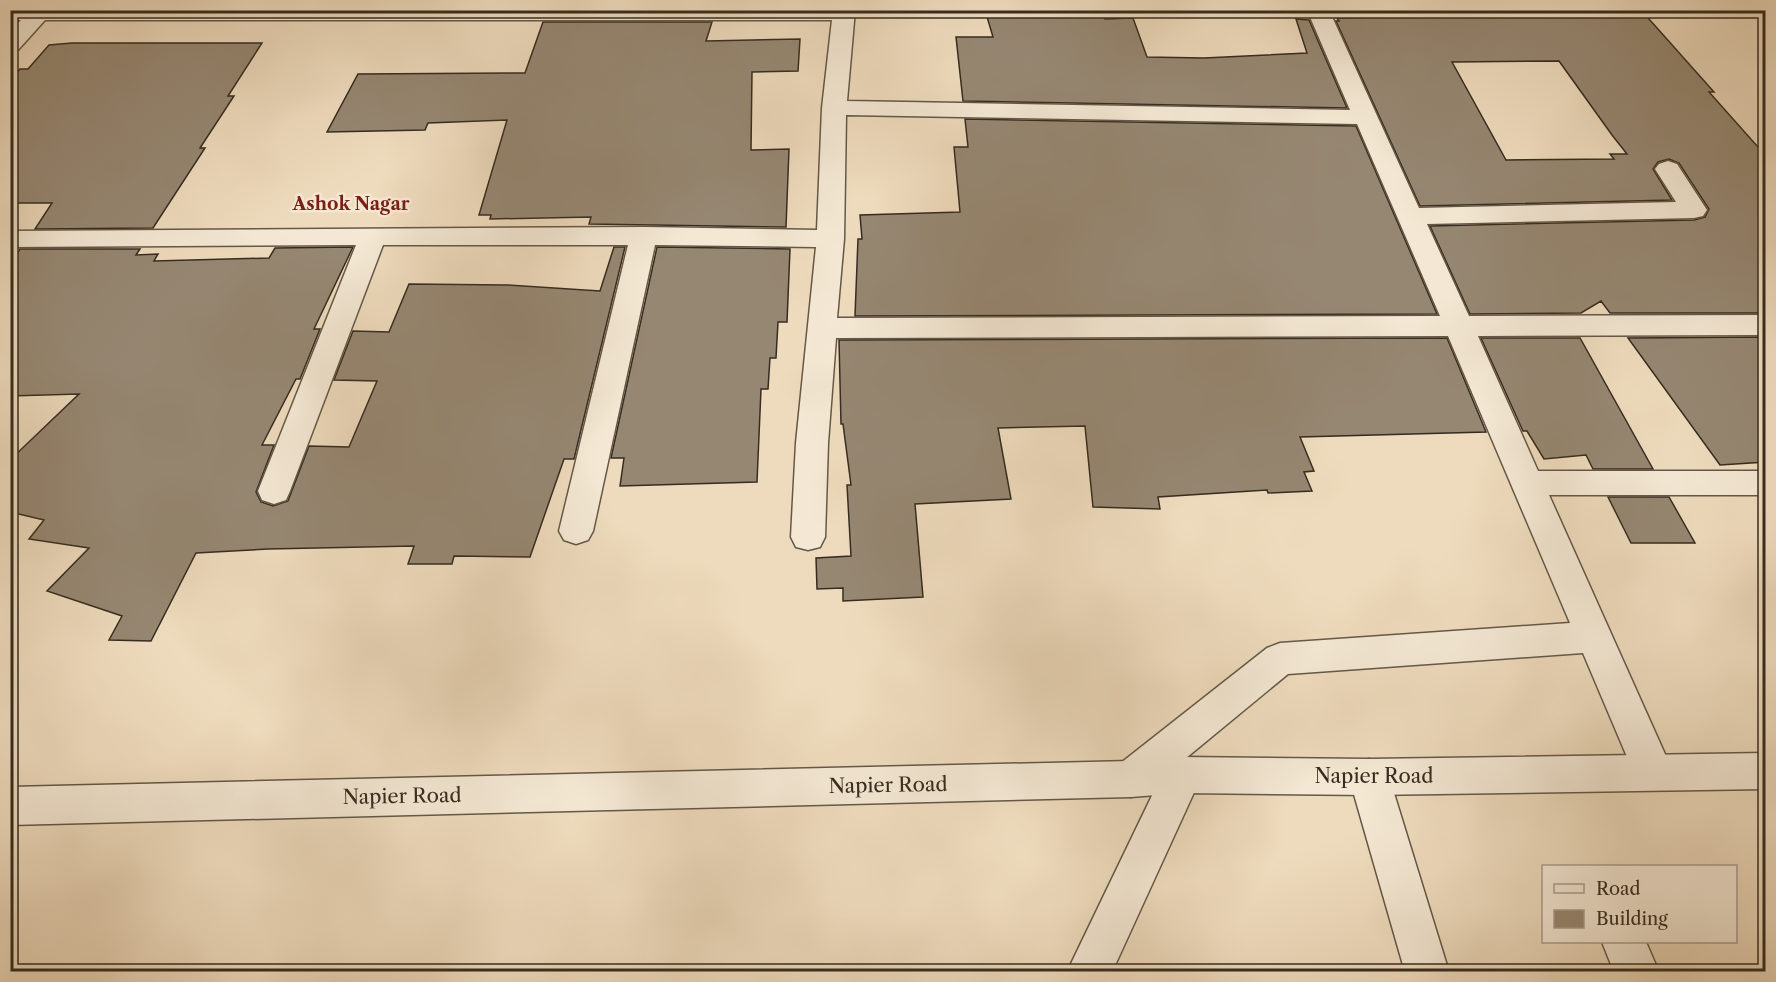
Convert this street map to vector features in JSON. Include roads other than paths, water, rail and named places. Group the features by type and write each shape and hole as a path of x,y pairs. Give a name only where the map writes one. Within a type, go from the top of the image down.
{"street":[{"path":"1318,10 1653,772"},
{"path":"10,45 41,12"},
{"path":"10,13 844,12 834,108 830,238 812,443 808,537"},
{"path":"834,108 1365,117"},
{"path":"1408,216 1694,210 1668,169"},
{"path":"10,238 644,235 830,238"},
{"path":"576,531 644,235"},
{"path":"274,491 372,238"},
{"path":"822,328 1458,324 1766,325"},
{"path":"1526,483 1766,483"},
{"path":"1131,779 1280,659 1593,637"},
{"name":"Napier Road","path":"10,806 1131,779 1182,775 1369,777 1766,771"},
{"path":"1089,972 1182,775"},
{"path":"1369,777 1427,972"},
{"path":"1624,943 1637,972"}],"district":[{"name":"Ashok Nagar","path":"351,204"}]}
